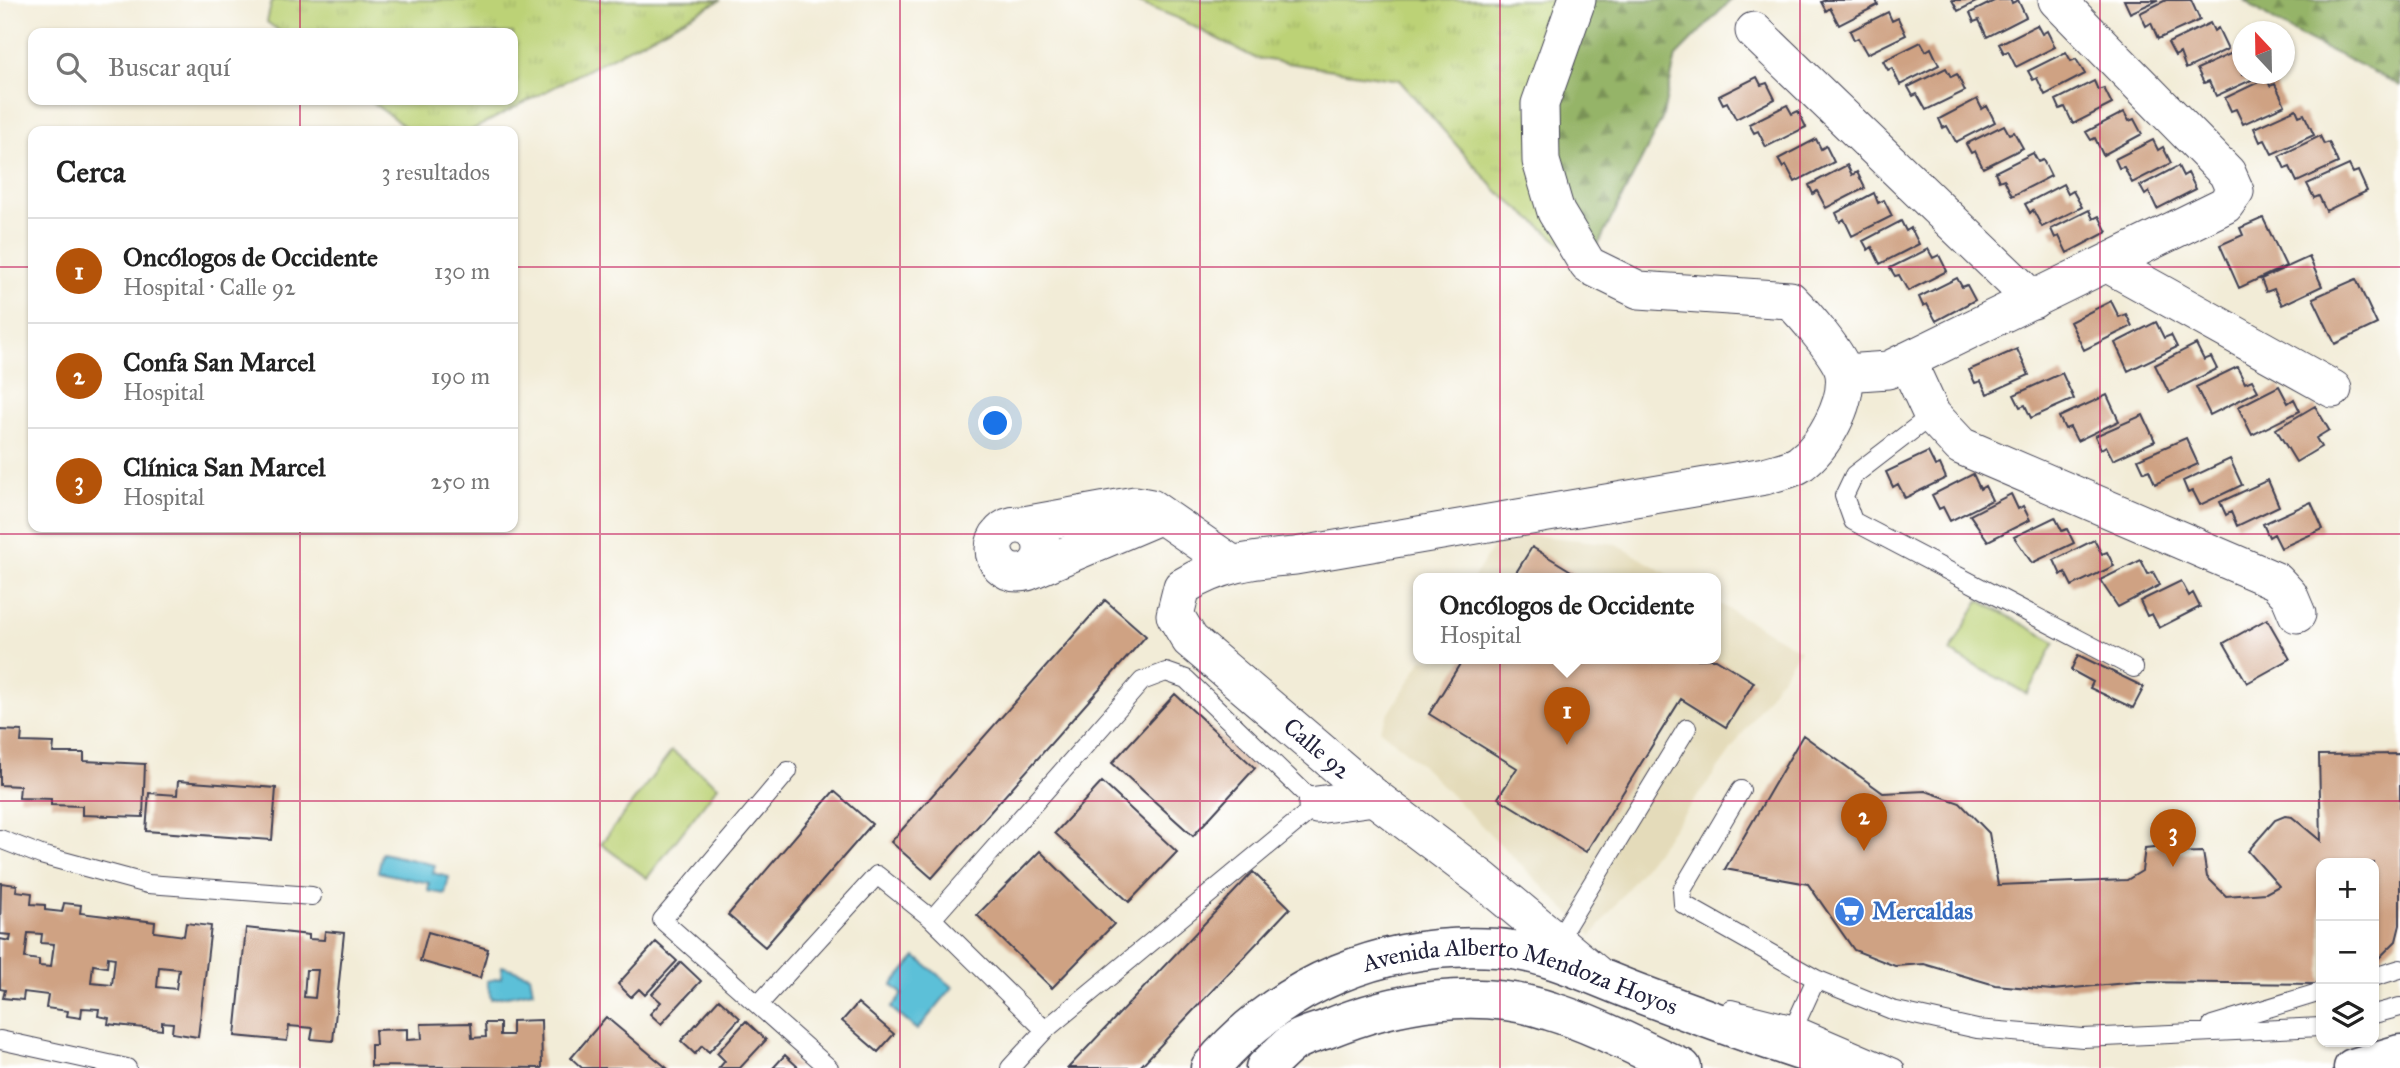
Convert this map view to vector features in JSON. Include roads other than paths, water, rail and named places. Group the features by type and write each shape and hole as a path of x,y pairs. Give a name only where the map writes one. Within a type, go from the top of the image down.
{"main road":[{"name":"Avenida Alberto Mendoza Hoyos","path":"1210,1068 1231,1043 1272,1009 1316,981 1370,961 1429,951 1497,948 1544,957 1760,1039 1853,1068"},
{"name":"Avenida Alberto Mendoza Hoyos","path":"1265,1068 1294,1042 1340,1023 1396,1007 1455,998 1500,1001 1548,1010 1597,1028 1682,1068"},
{"path":"2353,1068 2400,1054"}],"street":[{"path":"1163,514 1027,572 1039,562 1043,547 1037,533 1024,525 1135,506 1151,508 1163,514 1222,567 1765,476 1800,464 1824,436 1841,410 1844,373 1807,316 1790,300 1639,290 1588,265 1556,212 1541,161 1540,104 1577,0"},
{"path":"1844,373 1888,370 2225,205 2235,191 2227,173 2057,0"},
{"path":"1754,31 2033,299"},
{"path":"2108,264 2333,389"},
{"path":"1907,360 1932,415 1961,446 2276,581 2289,595 2297,614"},
{"name":"Calle 92","path":"1222,567 1182,587 1175,615 1190,640 1374,797 1482,879 1515,910 1613,982"},
{"path":"1317,806 1374,797"},
{"path":"1497,948 1515,910"}],"lane":[{"path":"1932,415 1854,475 1844,496 1853,520 2134,668"},
{"path":"932,919 1142,681 1166,672 1186,680 1317,806 1045,1030 1010,1068"},
{"path":"1557,941 1687,728"},
{"path":"788,771 662,920 829,1068"},
{"path":"1741,790 1682,890 1683,904 1816,979 1892,1010 1977,1029 2082,1038 2316,1027"},
{"path":"0,839 41,855 148,884 312,896"},
{"path":"758,1005 877,875 932,919 1045,1030"},
{"path":"2379,975 2400,969"},
{"path":"1796,1025 1816,979"},
{"path":"1613,982 1796,1025 1895,1068"},
{"path":"2185,1032 2316,993"},
{"path":"2379,1013 2400,1007"},
{"path":"0,1040 127,1068"}],"water":[{"path":"382,853 435,865 433,873 449,877 445,894 428,891 429,883 378,872"},
{"path":"916,957 953,987 917,1030 891,1008 902,994 892,985"},
{"path":"502,966 530,975 533,991 491,999 487,981 501,978"}],"place":[{"name":"Oncólogos de Occidente","path":"1567,745"},
{"name":"Confa San Marcel","path":"1864,851"},
{"name":"Clínica San Marcel","path":"2173,867"},
{"name":"Mercaldas","path":"1849,911"}]}
